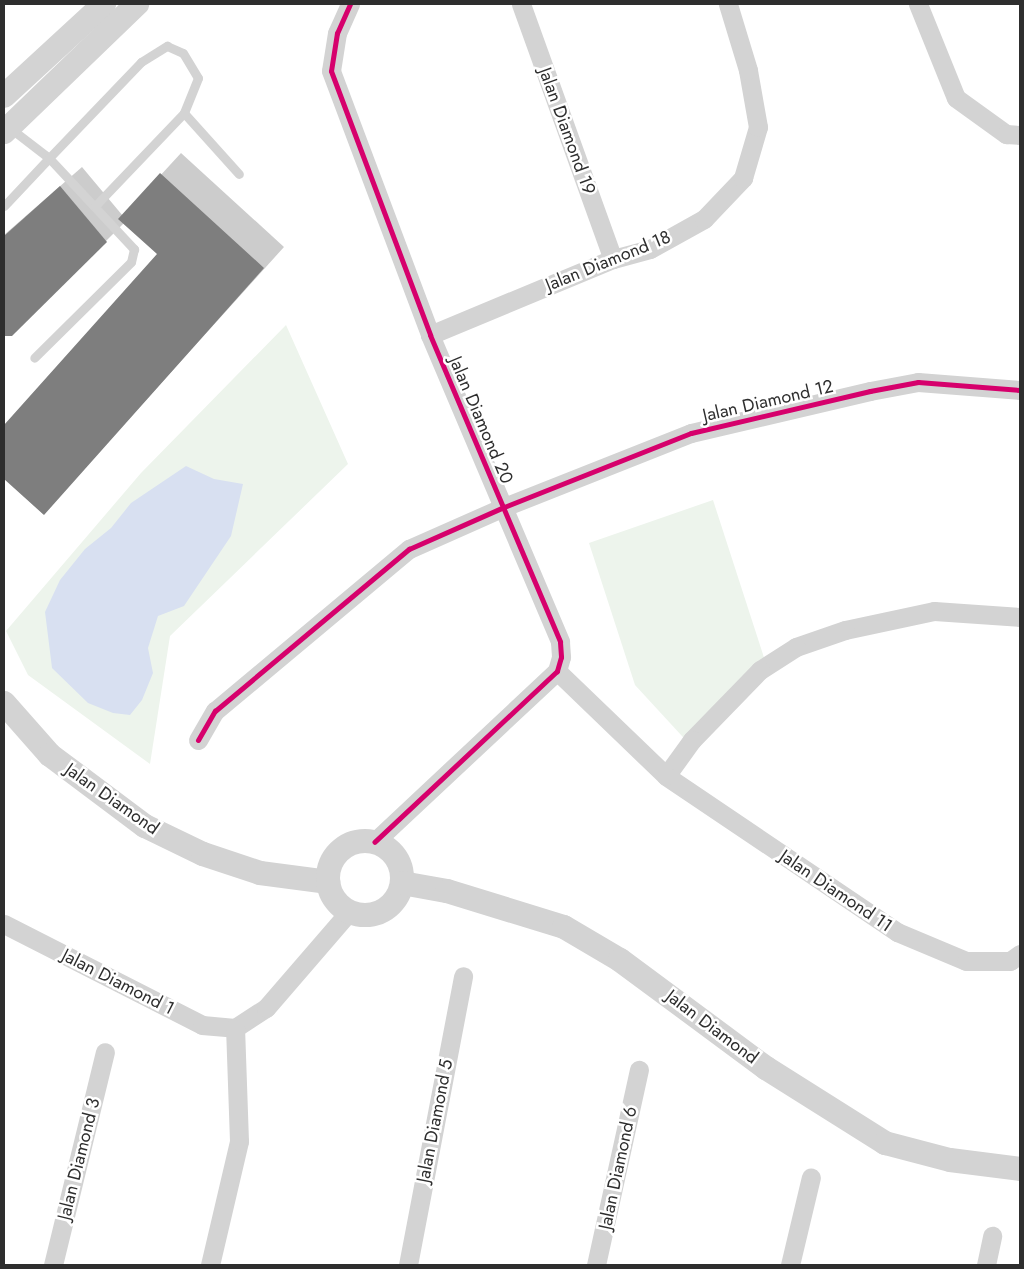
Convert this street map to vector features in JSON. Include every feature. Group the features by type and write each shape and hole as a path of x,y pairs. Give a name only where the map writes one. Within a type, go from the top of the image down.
{"street":[{"path":"4,96 104,4"},
{"path":"5,127 136,4"},
{"name":"Jalan Diamond 20","path":"198,740 215,712 409,550 504,507 430,335 331,71 337,33 350,4"},
{"name":"Jalan Diamond 19","path":"521,4 612,259"},
{"name":"Jalan Diamond 18","path":"430,335 612,259 650,249 704,219 742,178 758,127 748,70 728,4"},
{"path":"918,4 956,98 1006,134 1020,135"},
{"name":"Jalan Diamond 12","path":"504,507 691,433 870,391 918,382 1020,390"},
{"path":"374,842 398,861 402,883 392,904 383,911 372,915 349,912 335,900 328,882 335,857 344,847 374,842 557,672 560,642 504,507"},
{"path":"666,776 692,740 760,670 796,647 845,630 934,611 1020,616"},
{"name":"Jalan Diamond 11","path":"557,672 666,776 897,932 966,961 1003,962 1020,954"},
{"name":"Jalan Diamond","path":"4,703 50,755 145,826 203,854 260,873 328,882"},
{"name":"Jalan Diamond","path":"402,883 447,891 564,927 620,960 766,1068 885,1143 950,1160 1020,1169"},
{"path":"210,1265 239,1142 235,1028 266,1008 349,912"},
{"name":"Jalan Diamond 1","path":"4,924 202,1024 235,1028"},
{"name":"Jalan Diamond 5","path":"408,1265 463,976"},
{"name":"Jalan Diamond 3","path":"52,1265 105,1052"},
{"name":"Jalan Diamond 6","path":"596,1265 639,1070"},
{"path":"790,1265 811,1177"},
{"path":"986,1265 992,1236"}],"lane":[{"path":"4,206 141,62 167,46 183,54 198,78 184,113 95,206"},
{"path":"184,113 239,174"},
{"path":"5,127 49,158 134,249 131,262 34,358"}],"shaded area":[{"path":"286,325 348,464 170,636 150,764 28,675 6,631 141,473"},
{"path":"713,500 769,673 693,748 635,685 589,543"}],"water":[{"path":"186,466 214,479 243,484 231,536 184,606 158,616 148,648 153,673 142,700 130,715 113,713 88,703 52,668 45,612 60,580 85,549 111,528 131,503"}],"building":[{"path":"160,173 264,268 44,515 4,479 4,425 157,254 118,219"},
{"path":"60,186 107,242 12,336 4,336 4,236"}],"cycle path":[{"path":"350,4 337,33 331,71 430,335 560,642 561,657 557,671 374,842"},
{"path":"198,740 215,711 409,549 504,507 691,433 870,391 918,382 1020,390"}]}
